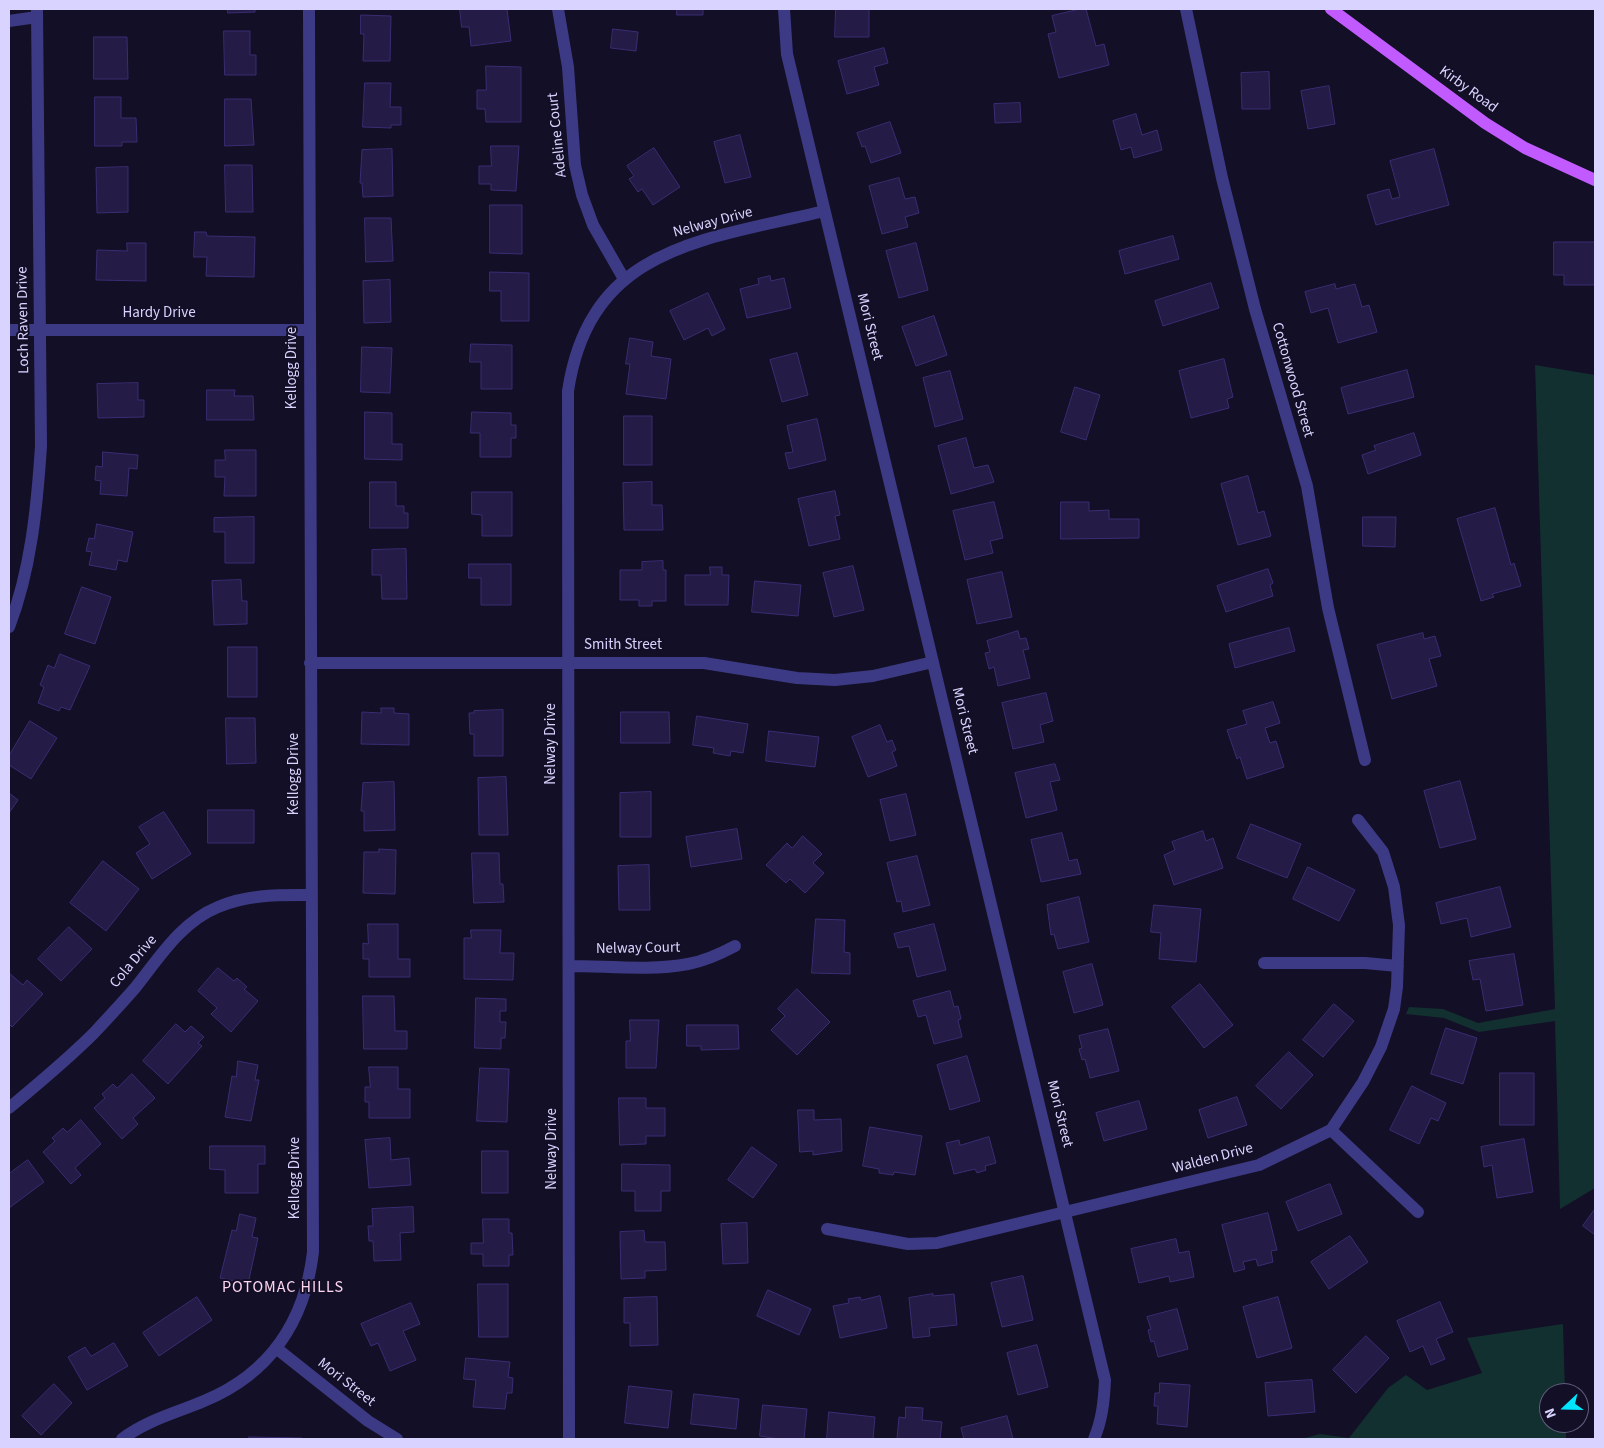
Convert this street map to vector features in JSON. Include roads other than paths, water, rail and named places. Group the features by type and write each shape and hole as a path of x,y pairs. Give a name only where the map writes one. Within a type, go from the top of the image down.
{"main road":[{"name":"Kirby Road","path":"1331,9 1485,123 1525,148 1595,180"}],"street":[{"name":"Kellogg Drive","path":"122,1439 159,1416 205,1401 230,1388 253,1372 276,1348 292,1326 303,1302 310,1276 312,1252 312,895 309,9"},
{"name":"Adeline Court","path":"558,9 568,67 575,165 582,195 593,225 624,279"},
{"name":"Mori Street","path":"784,9 786,54 1105,1380 1100,1426 1094,1439"},
{"name":"Cottonwood Street","path":"1186,9 1222,178 1255,309 1307,486 1328,608 1365,760"},
{"path":"9,21 37,13"},
{"name":"Loch Raven Drive","path":"9,627 28,558 37,510 41,446 37,13"},
{"name":"Nelway Drive","path":"569,1439 568,391 572,364 580,339 593,316 624,279 660,255 688,244 824,212"},
{"name":"Hardy Drive","path":"9,330 309,330"},
{"name":"Smith Street","path":"310,663 704,663 797,678 836,680 873,676 933,662"},
{"path":"1358,820 1383,852 1394,887 1399,925 1398,966 1394,1009 1381,1047 1363,1082 1331,1130 1418,1212"},
{"name":"Cola Drive","path":"9,1108 50,1074 94,1033 133,990 176,937 197,919 217,907 240,899 261,896 312,895"},
{"name":"Nelway Court","path":"569,966 667,966 689,964 713,957 735,946"},
{"path":"1264,963 1365,963 1398,966"},
{"name":"Walden Drive","path":"827,1229 908,1244 937,1242 1259,1165 1331,1130"},
{"name":"Mori Street","path":"276,1348 368,1421 397,1439"}],"district":[{"name":"POTOMAC HILLS","path":"283,1288"}]}
